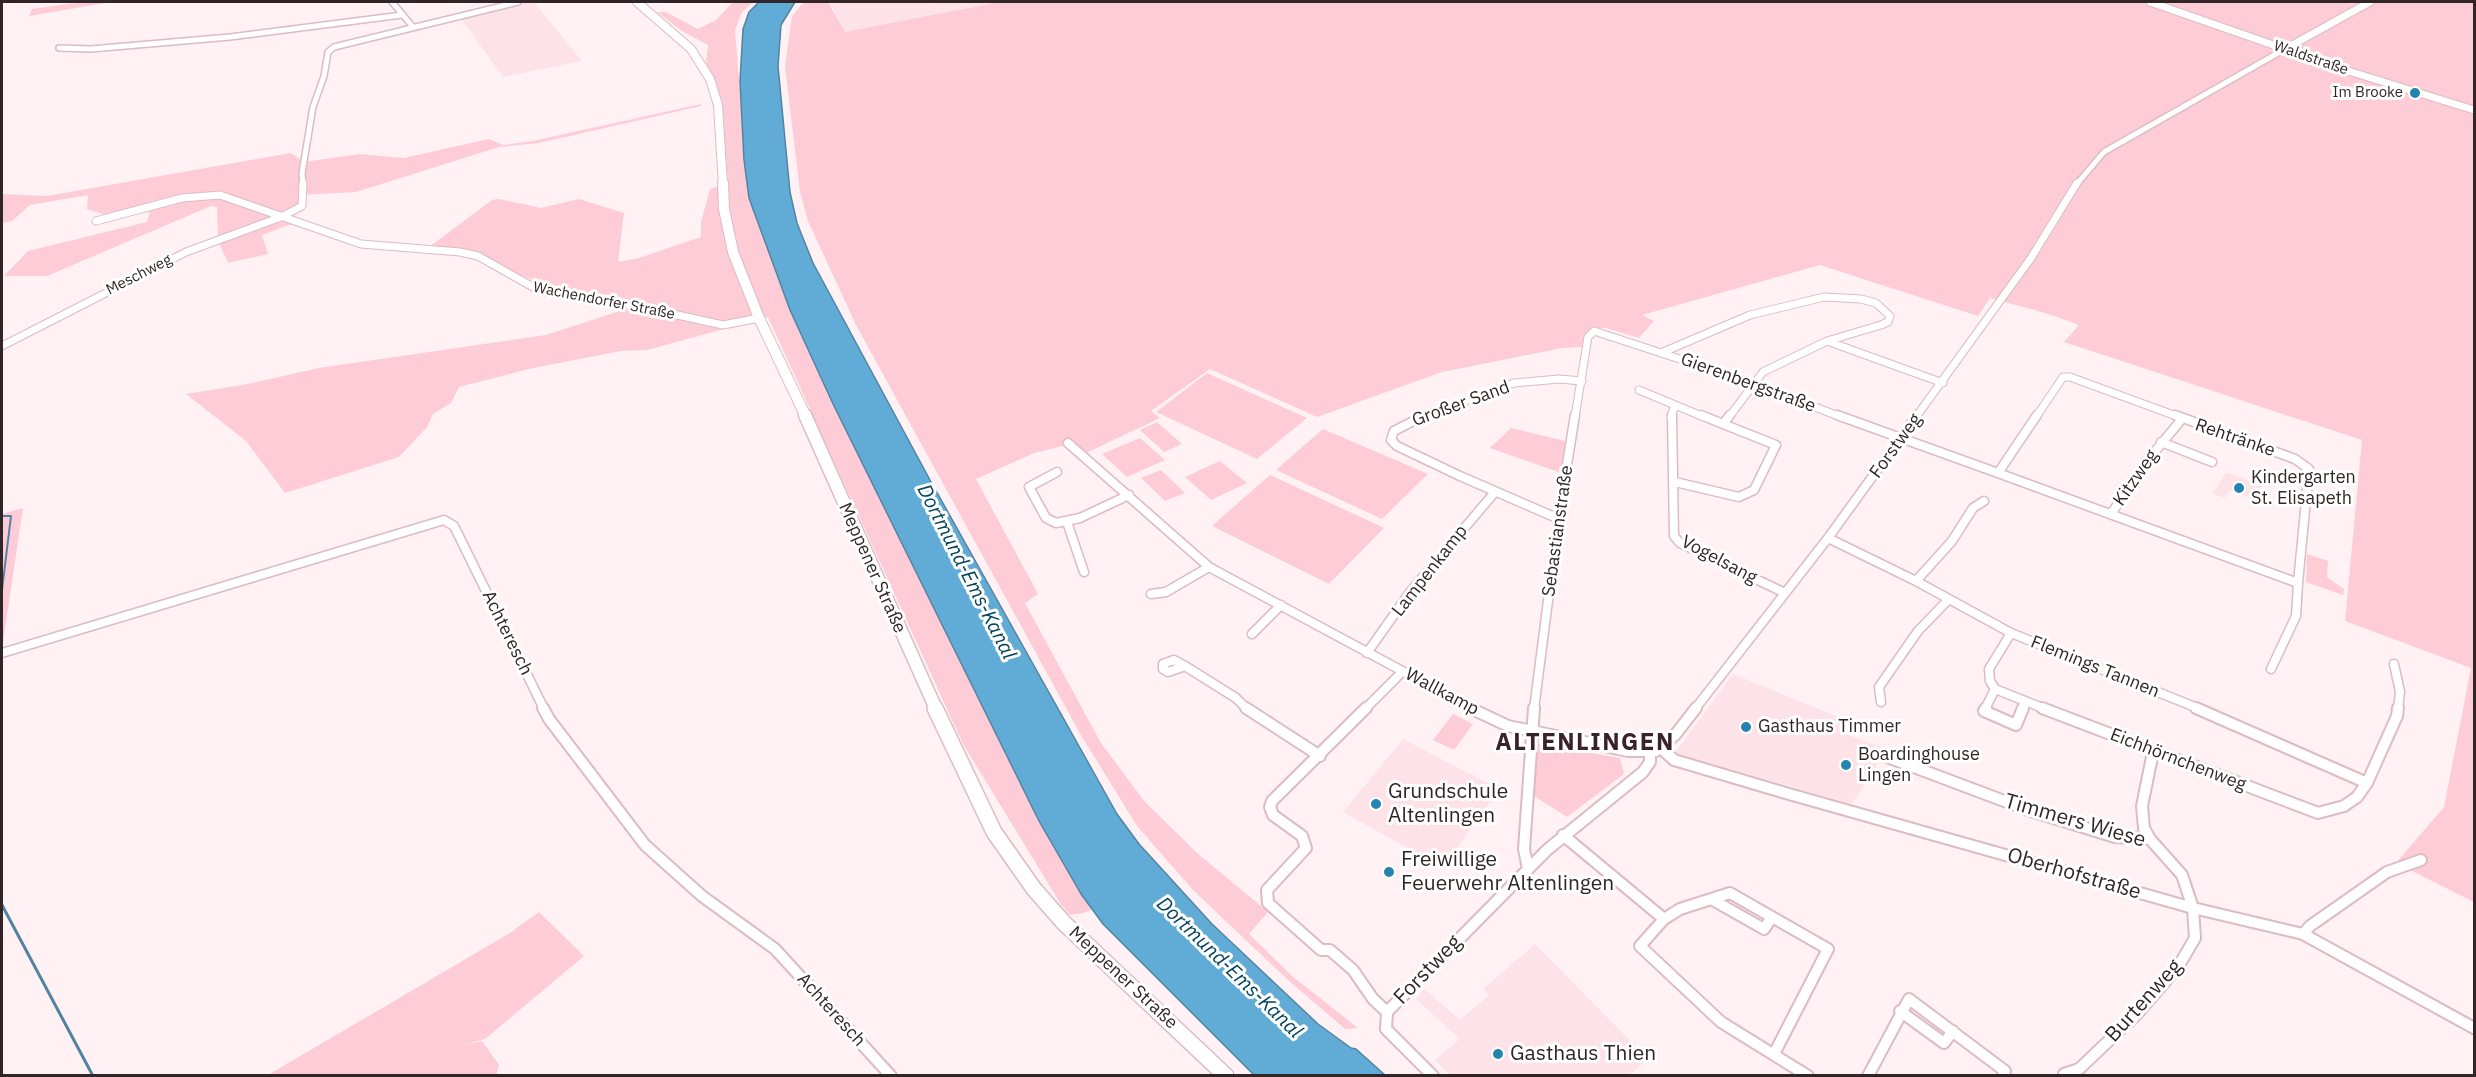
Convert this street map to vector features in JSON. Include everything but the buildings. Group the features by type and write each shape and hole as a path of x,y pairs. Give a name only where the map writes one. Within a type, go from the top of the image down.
{"main road":[{"name":"Meppener Straße","path":"637,2 691,49 710,79 718,105 724,209 733,252 759,318 776,349 948,736 994,832 1034,889 1064,923 1226,1076"}],"street":[{"path":"392,2 413,27"},
{"path":"281,217 296,210 304,202 301,187 304,156 312,107 324,76 328,52 342,44 518,2"},
{"name":"Waldstraße","path":"2150,2 2323,63 2475,110"},
{"path":"2285,49 2370,2"},
{"path":"59,48 91,49 192,40 303,29 402,15"},
{"path":"2242,34 2266,46 2273,56"},
{"path":"2297,44 2301,51 2323,63"},
{"name":"Forstweg","path":"1433,1076 1386,1029 1388,1012 1563,835 1643,772 1655,750 1675,735 1828,538 1943,383 2031,258 2075,186 2104,152 2285,49"},
{"name":"Wachendorfer Straße","path":"96,221 203,195 232,198 361,244 460,252 478,256 528,287 547,293 627,304 723,325 759,318"},
{"name":"Meschweg","path":"2,346 186,252 281,217"},
{"path":"1661,352 1765,310 1824,297 1852,297 1869,301 1885,309 1890,316 1888,322 1827,341 1763,372 1753,382 1723,424"},
{"name":"Gierenbergstraße","path":"1593,332 1753,382 1900,439"},
{"name":"Sebastianstraße","path":"1531,732 1588,337 1593,332"},
{"path":"1827,341 1943,383"},
{"name":"Rehtränke","path":"1998,473 2062,377 2070,377 2181,420 2295,459 2309,469 2298,583"},
{"name":"Großer Sand","path":"1560,519 1495,492 1397,446 1391,440 1394,431 1425,415 1514,384 1559,379 1582,381"},
{"path":"1639,390 1776,445 1754,490 1748,495 1739,497 1675,482"},
{"name":"Vogelsang","path":"1675,405 1671,417 1675,482 1674,536 1680,543 1785,593"},
{"name":"Kitzweg","path":"2111,514 2162,442 2181,420"},
{"path":"1900,439 2298,583 2296,616 2271,669"},
{"name":"Kitzweg","path":"2162,442 2212,462"},
{"name":"Wallkamp","path":"1068,443 1209,567 1402,672 1508,726 1628,751 1655,750"},
{"path":"1057,472 1029,488 1046,518 1056,523 1067,522 1129,495"},
{"name":"Lampenkamp","path":"1367,653 1410,592 1495,492"},
{"path":"1916,580 1952,541 1973,508 1984,501"},
{"name":"Achteresch","path":"2,653 282,571 444,520 454,526 549,719 645,845 702,896 775,949 891,1076"},
{"path":"1067,522 1084,572"},
{"name":"Flemings Tannen","path":"1828,538 1916,580 2011,633 2237,724 2367,783"},
{"path":"1151,594 1166,592 1209,567"},
{"path":"1881,702 1879,687 1917,631 1949,599"},
{"path":"1252,634 1281,605"},
{"path":"2011,633 1989,669 1990,681 1995,689 1984,711 2016,725 2025,700"},
{"path":"2367,783 2397,716 2400,692 2394,664"},
{"path":"1185,666 1320,756"},
{"path":"1388,1012 1373,999 1353,970 1330,950 1321,950 1268,903 1266,897 1267,890 1306,848 1302,836 1273,815 1270,807 1272,801 1320,756 1402,672"},
{"name":"Eichhörnchenweg","path":"1995,689 2153,752 2318,813 2332,811 2357,797 2367,783"},
{"path":"1528,869 1524,849 1531,732"},
{"name":"Oberhofstraße","path":"1655,750 1692,766 2193,908 2303,934 2475,1028"},
{"path":"2150,839 2144,828 2142,806 2153,752"},
{"name":"Timmers Wiese","path":"1890,758 2028,810 2115,837 2150,839 2182,875 2193,908"},
{"path":"1563,835 1664,919"},
{"path":"2303,934 2310,926 2387,872 2421,860"},
{"path":"1774,1054 1828,949 1730,893 1680,909 1664,919 1640,946 1721,1022 1808,1076"},
{"name":"Burtenweg","path":"2064,1074 2079,1069 2099,1051 2137,1014 2178,967 2195,938 2193,908"},
{"path":"1868,1076 1900,1011 1909,999 2005,1071 2003,1076"}],"shaded area":[{"path":"81,2 111,2 29,16 32,9"},
{"path":"522,2 534,2 582,61 503,77 460,17"},
{"path":"733,2 753,2 742,12 735,30 749,198 790,310 834,406 1039,821 1091,910 1070,915 1062,906 963,744 768,317 647,350 621,351 533,368 459,387 451,403 433,414 427,427 399,457 285,493 246,441 186,394 248,384 319,368 546,335 620,311 625,305 549,288 485,258 429,247 492,200 499,199 541,208 579,199 624,213 618,262 639,258 701,237 701,222 710,189 728,183 723,120 706,64 708,45 682,31 657,12 666,12 698,29 716,20"},
{"path":"804,2 828,2 845,32 999,2 2474,2 2474,902 2396,863 2444,807 2471,668 2345,621 2362,440 2064,342 2079,325 2049,314 1990,298 1978,316 1820,265 1642,315 1654,321 1639,338 1606,328 1595,328 1587,332 1582,347 1562,348 1442,372 1317,417 1210,369 1151,411 1160,418 1084,454 1071,444 1034,453 976,479 1038,594 1025,603 1101,743 1145,802 1197,853 1268,912 1249,934 1292,976 1358,1028 1345,1029 1288,980 1193,890 1137,826 1082,737 856,325 808,221 800,192 785,66 792,16"},
{"path":"830,2 999,2 844,33"},
{"path":"701,104 701,106 539,143 499,147 356,192 299,195 300,202 292,214 300,221 262,235 268,254 228,263 218,240 217,207 211,206 47,276 4,276 28,251 147,222 150,212 112,217 87,209 88,195 30,205 12,221 2,223 2,194 47,196 291,153 304,162 360,154 404,158 489,139 503,145 533,141"},
{"path":"1207,373 1307,418 1257,459 1156,412"},
{"path":"1157,422 1182,444 1164,452 1140,430"},
{"path":"1511,428 1565,441 1561,473 1490,448"},
{"path":"1323,429 1428,474 1382,519 1276,470"},
{"path":"1140,438 1165,460 1127,477 1102,454"},
{"path":"1220,461 1247,483 1211,500 1185,477"},
{"path":"1161,470 1185,493 1165,501 1141,478"},
{"name":"Kindergarten St. Elisapeth","path":"2226,472 2262,486 2255,500 2230,490 2225,498 2213,494"},
{"path":"1270,475 1384,528 1329,584 1212,526"},
{"path":"23,508 2,649 2,514"},
{"path":"2307,554 2328,561 2327,577 2344,589 2343,595 2306,582"},
{"path":"1733,674 1853,723 1848,735 1887,749 1852,804 1675,753"},
{"path":"1453,714 1473,724 1454,750 1433,740"},
{"path":"1403,739 1499,789 1443,868 1343,812"},
{"path":"1535,743 1620,758 1624,774 1567,817 1534,796"},
{"path":"539,912 584,956 485,1039 462,1045 482,1041 499,1065 496,1075 268,1075 510,933"},
{"path":"1535,944 1648,1059 1629,1075 1450,1075 1435,1060 1460,1039 1416,999 1424,989 1460,1020 1489,995 1483,989"}],"water":[{"name":"Dortmund-Ems-Kanal","path":"759,2 795,2 781,25 778,66 790,192 797,223 813,263 930,480 1117,814 1139,844 1212,924 1318,1024 1351,1048 1356,1049 1385,1075 1254,1075 1103,924 1081,894 1039,821 834,406 790,310 749,198 744,160 740,81 743,29 749,12"}],"waterway":[{"path":"2,516 11,516 2,590"},
{"path":"2,905 93,1076"}],"place":[{"name":"Im Brooke","path":"2415,93"},
{"name":"Kindergarten St. Elisapeth","path":"2239,488"},
{"name":"Gasthaus Timmer","path":"1746,727"},
{"name":"Boardinghouse Lingen","path":"1846,765"},
{"name":"Grundschule Altenlingen","path":"1376,804"},
{"name":"Freiwillige Feuerwehr Altenlingen","path":"1389,872"},
{"name":"Gasthaus Thien","path":"1498,1054"}],"district":[{"name":"ALTENLINGEN","path":"1585,743"}]}
